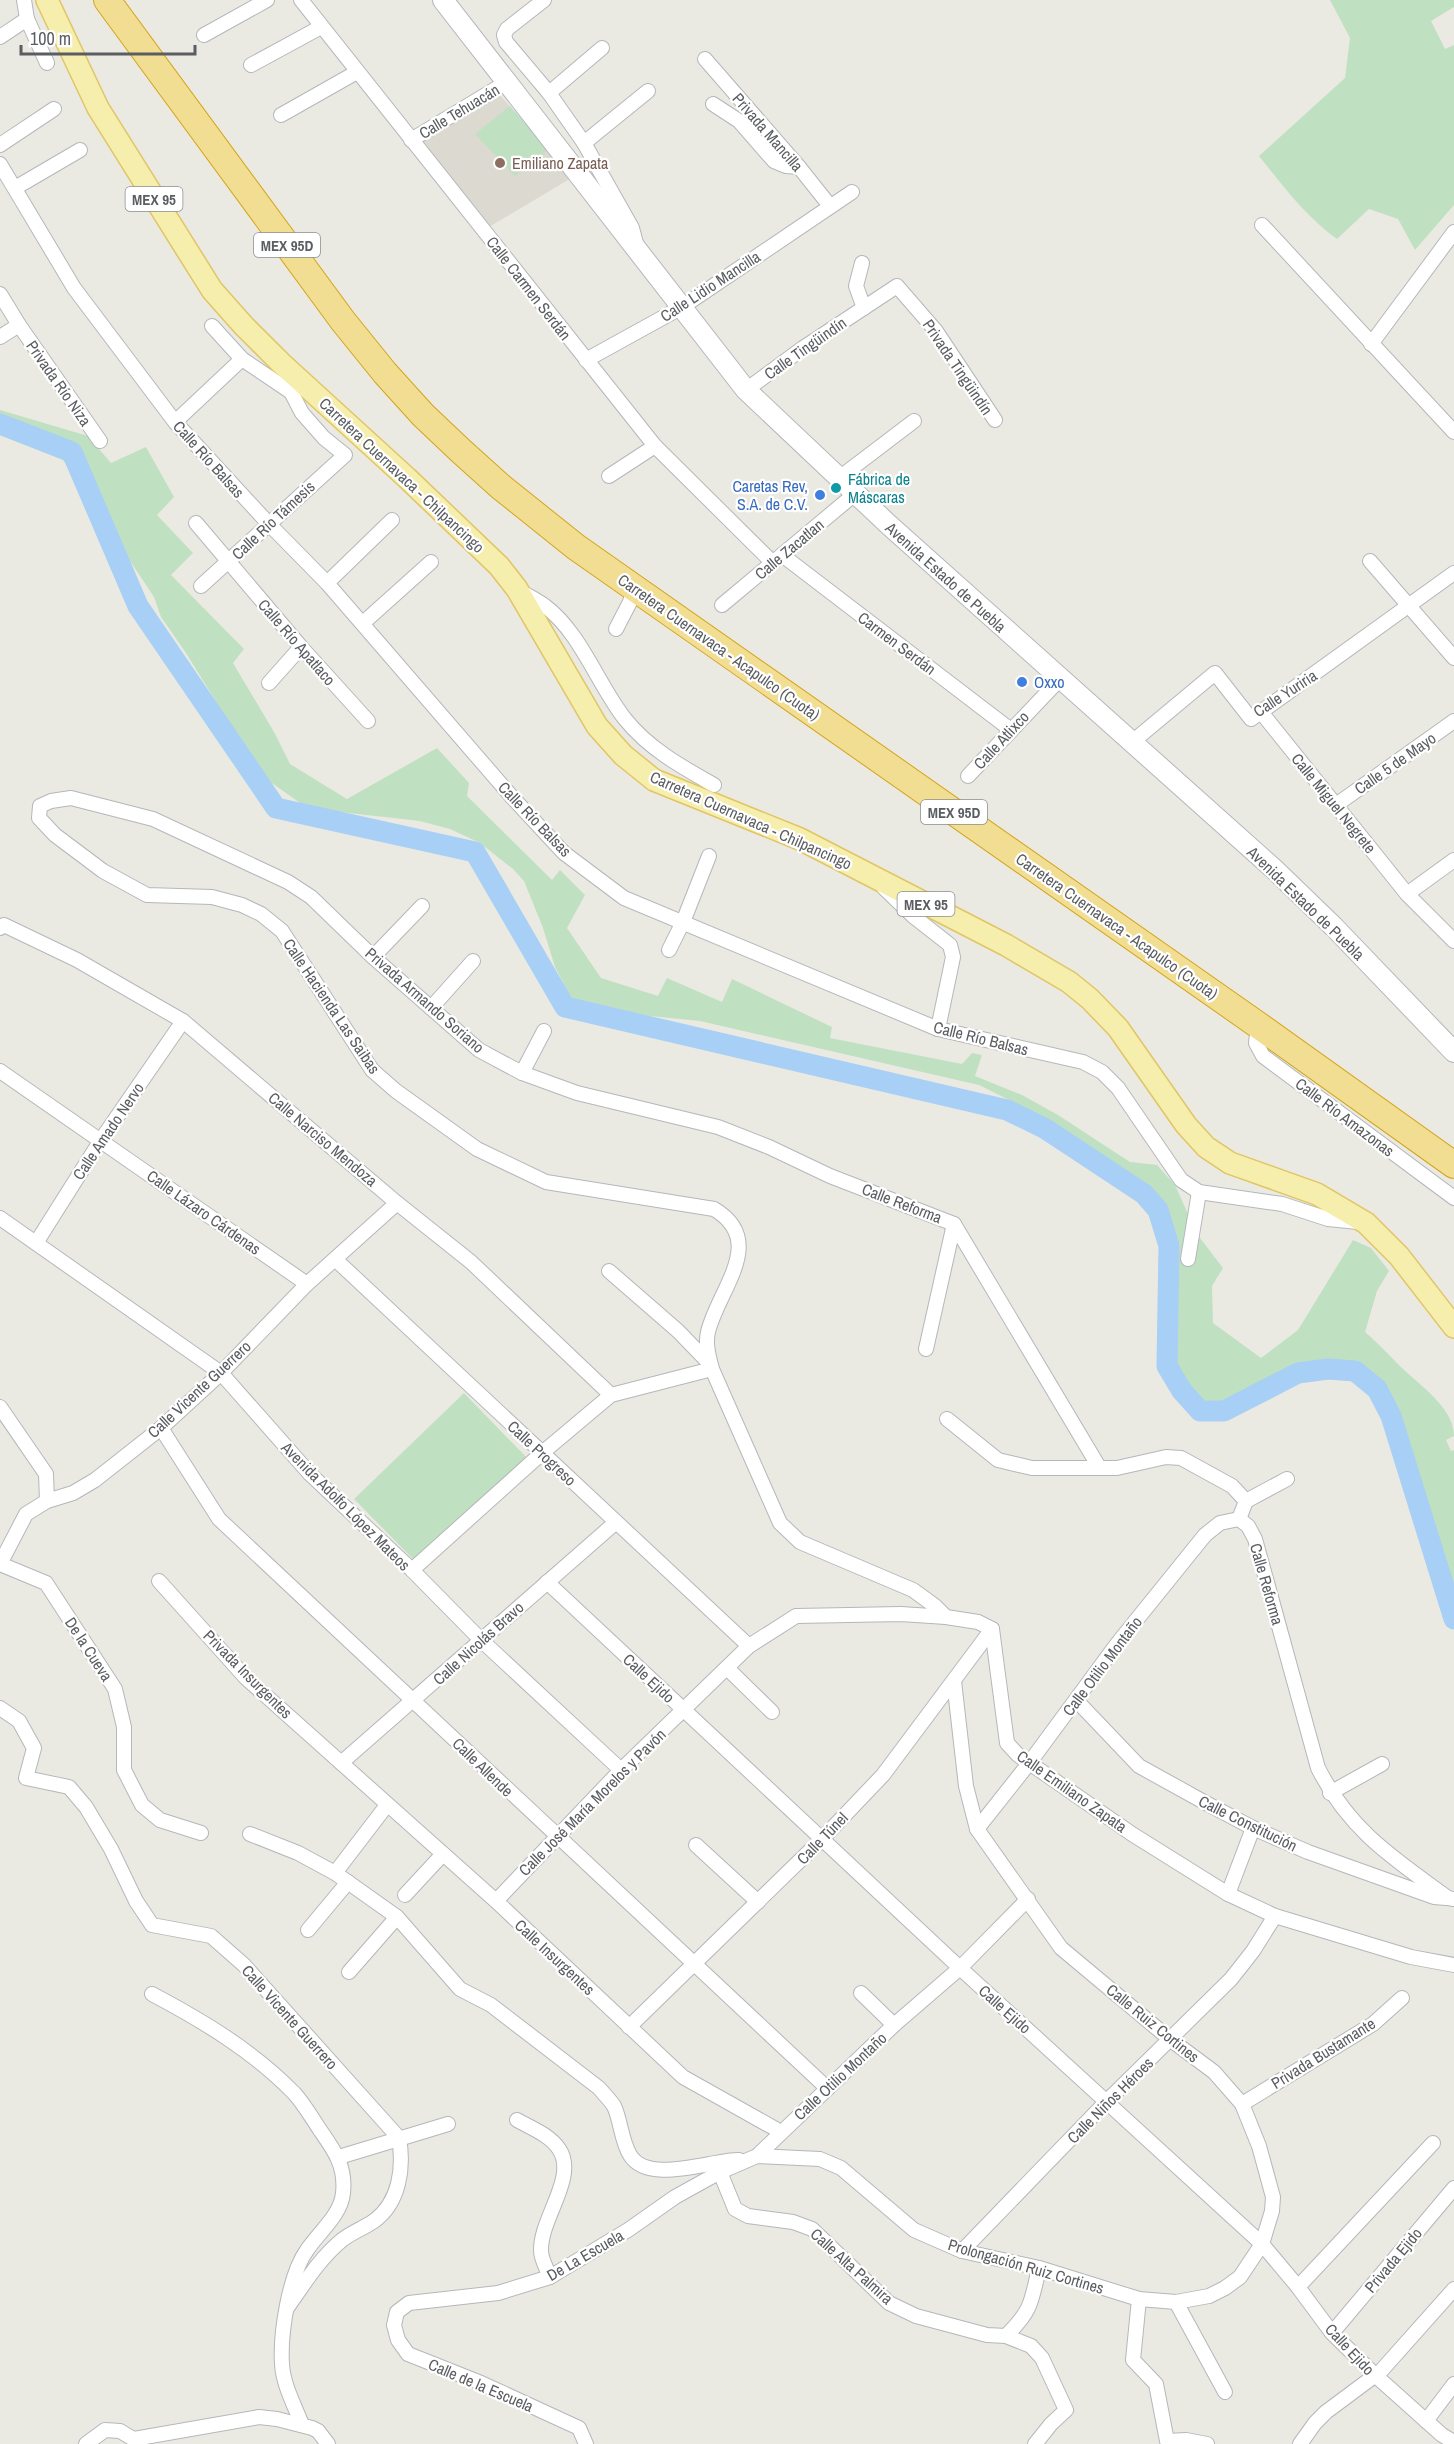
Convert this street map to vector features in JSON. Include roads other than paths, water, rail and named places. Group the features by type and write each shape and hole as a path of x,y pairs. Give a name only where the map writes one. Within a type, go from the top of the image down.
{"highway":[{"path":"98,0 131,20"},
{"name":"Carretera Cuernavaca - Acapulco (Cuota)","path":"107,0 131,20 395,363 432,403 511,476 586,536 1454,1145"},
{"name":"Carretera Cuernavaca - Acapulco (Cuota)","path":"131,20 343,321 423,415 501,487 576,547 1454,1165"}],"main road":[{"name":"Carretera Cuernavaca - Chilpancingo","path":"47,0 98,108 212,290 299,389 499,566 517,589 597,726 623,755 654,780 800,839 1006,945 1069,982 1090,999 1118,1028 1186,1125 1206,1147 1230,1162 1317,1194 1366,1223 1399,1256 1454,1327"}],"street":[{"path":"24,0 27,19 47,63"},
{"path":"204,35 267,0"},
{"name":"Calle Carmen Serdán","path":"301,0 655,446 778,559"},
{"path":"544,0 507,29 504,34 506,42 549,93 584,143 632,228 637,251"},
{"name":"Avenida Estado de Puebla","path":"445,1 746,390 1059,679 1274,869 1334,927 1454,1052"},
{"path":"0,37 27,19"},
{"path":"251,65 321,27"},
{"path":"549,93 602,48"},
{"name":"Privada Mancilla","path":"705,58 830,206"},
{"path":"281,115 357,72"},
{"name":"Calle Tehuacán","path":"411,140 507,82"},
{"path":"584,143 648,91"},
{"path":"713,104 739,121 774,161 786,166 799,167"},
{"path":"0,145 54,109"},
{"path":"15,188 80,150"},
{"name":"Calle Río Balsas","path":"0,164 74,288 175,422 327,583 512,797 564,852 624,898 938,1029 1083,1062 1102,1072 1118,1088 1181,1180 1199,1191 1282,1204 1328,1219 1366,1223"},
{"name":"Calle Lidio Mancilla","path":"586,360 682,307 852,192"},
{"path":"1262,225 1454,432"},
{"path":"1371,344 1454,232"},
{"name":"Calle Tingüindín","path":"862,262 856,286 864,308"},
{"name":"Calle Tingüindín","path":"746,390 803,348 897,286"},
{"name":"Privada Tingüindín","path":"897,286 936,331 995,420"},
{"name":"Privada Río Niza","path":"0,294 99,441"},
{"path":"0,337 19,325"},
{"path":"212,326 242,359 299,389"},
{"path":"175,422 242,359"},
{"name":"Calle Río Támesis","path":"201,586 345,455 324,438 302,413 299,389"},
{"path":"840,478 914,421"},
{"path":"609,476 655,446"},
{"name":"Calle Zacatlan","path":"722,605 856,493"},
{"path":"327,583 392,520"},
{"name":"Calle Río Apatlaco","path":"196,523 301,648 368,721"},
{"name":"Carmen Serdán","path":"778,559 1011,730"},
{"path":"1370,561 1410,606 1449,643 1454,658"},
{"path":"363,623 431,562"},
{"name":"Calle Yuriria","path":"1131,742 1215,673 1251,719 1454,573"},
{"path":"616,630 630,602 634,588"},
{"path":"517,589 546,607 563,625 625,719 654,748 683,768 714,785"},
{"path":"269,683 301,648"},
{"name":"Calle Atlixco","path":"968,776 1059,679"},
{"name":"Calle Miguel Negrete","path":"1261,712 1407,894 1454,941"},
{"name":"Calle 5 de Mayo","path":"1336,806 1454,721"},
{"name":"Privada Armando Soriano","path":"40,806 51,801 71,798 153,819 205,841 288,882 311,897 374,957 479,1050 522,1073 577,1093 718,1127 769,1147 830,1176"},
{"name":"Calle Hacienda Las Saibas","path":"40,806 39,818 55,835 103,871 147,895 212,897 242,905 261,914 282,931 372,1070 396,1091 477,1149 546,1182 714,1209 728,1217 737,1229 739,1245 731,1279 708,1332 707,1348 711,1367"},
{"path":"669,950 683,922 709,856"},
{"path":"1407,894 1454,860"},
{"path":"872,876 913,916 950,945 953,957 938,1029"},
{"path":"374,957 422,906"},
{"name":"Calle Narciso Mendoza","path":"2,927 77,960 183,1021 397,1203 471,1262 611,1395"},
{"path":"431,1008 473,961"},
{"name":"Calle Amado Nervo","path":"36,1243 100,1140 183,1021"},
{"name":"Calle Río Amazonas","path":"1258,1025 1256,1043 1263,1056 1454,1198"},
{"path":"522,1073 544,1031"},
{"name":"Calle Lázaro Cárdenas","path":"0,1071 307,1284"},
{"name":"Calle Reforma","path":"830,1176 954,1224 1099,1467"},
{"path":"1188,1259 1199,1191"},
{"name":"Calle Vicente Guerrero","path":"0,1564 26,1514 47,1501 73,1493 94,1480 161,1428 221,1372 307,1284 397,1203"},
{"name":"Avenida Adolfo López Mateos","path":"0,1218 221,1372 310,1474 412,1570 480,1639 621,1770"},
{"path":"926,1349 954,1224"},
{"name":"Calle Progreso","path":"336,1260 749,1646"},
{"path":"609,1271 678,1331 711,1367 780,1523 800,1542 913,1590 946,1617 978,1622 992,1629"},
{"path":"412,1570 542,1453 611,1395 711,1367"},
{"path":"0,1407 46,1474 47,1501"},
{"path":"947,1419 998,1461 1032,1468 1117,1468 1166,1457 1181,1458 1232,1486 1246,1501"},
{"name":"Calle Allende","path":"161,1428 219,1519 826,2088"},
{"path":"1239,1520 1246,1501 1287,1479"},
{"name":"Calle Reforma","path":"1239,1520 1248,1526 1255,1539 1318,1768 1330,1793 1367,1837 1451,1898"},
{"name":"Calle Otilio Montaño","path":"976,1828 1030,1762 1205,1535 1220,1523 1239,1520"},
{"name":"Calle Nicolás Bravo","path":"341,1764 414,1701 480,1639 615,1523"},
{"name":"De la Cueva","path":"0,1564 46,1583 115,1689 124,1727 124,1770 142,1804 160,1820 201,1833"},
{"name":"Privada Insurgentes","path":"159,1581 246,1678 341,1764"},
{"name":"Calle Ejido","path":"547,1582 960,1968 1262,2244 1299,2287 1332,2332 1444,2441"},
{"name":"Calle José María Morelos y Pavón","path":"496,1901 621,1770 749,1646 796,1616 901,1614 946,1617"},
{"name":"Calle Túnel","path":"629,2027 822,1839 883,1775 992,1629"},
{"name":"Calle Emiliano Zapata","path":"992,1629 1007,1743 1018,1755 1132,1834 1228,1894 1275,1916 1411,1957 1454,1965"},
{"path":"727,1668 772,1712"},
{"name":"Calle Ruiz Cortines","path":"954,1681 966,1786 976,1828 1061,1948 1170,2040 1214,2072 1229,2087 1242,2104 1259,2146 1273,2197 1272,2211 1262,2244 1240,2277 1209,2296 1176,2302 1139,2299"},
{"name":"Calle Constitución","path":"1076,1700 1139,1766 1252,1828 1308,1852 1434,1897 1451,1898"},
{"name":"Calle Vicente Guerrero","path":"0,1708 19,1721 34,1748 26,1778 69,1787 86,1807 111,1849 136,1901 152,1925 211,1936 244,1965 399,2138"},
{"name":"Calle Insurgentes","path":"341,1764 496,1901 683,2077 781,2132"},
{"path":"1330,1793 1382,1764"},
{"path":"335,1873 387,1805"},
{"path":"1228,1894 1252,1828"},
{"name":"Prolongación Ruiz Cortines","path":"250,1834 298,1853 335,1873 397,1917 460,1989 491,2005 599,2088 614,2105 630,2155 643,2167 662,2171 724,2160 820,2159 841,2168 915,2230 962,2251 1039,2268 1139,2299"},
{"path":"696,1845 758,1902"},
{"path":"405,1895 443,1854"},
{"path":"308,1930 348,1882"},
{"name":"Calle Otilio Montaño","path":"751,2158 894,2025 960,1968 1028,1899"},
{"name":"Calle Niños Héroes","path":"962,2251 1107,2101 1231,1979 1253,1951 1275,1916"},
{"path":"350,1972 397,1917"},
{"path":"861,1993 894,2025"},
{"path":"152,1994 204,2022 255,2058 295,2094 339,2157 343,2193 339,2208 306,2251 293,2275 287,2308 282,2365 289,2391 303,2425"},
{"name":"Privada Bustamante","path":"1242,2104 1373,2024 1402,1998"},
{"path":"517,2120 548,2137 559,2147 566,2163 560,2190 542,2233 541,2253 550,2277"},
{"path":"339,2157 448,2124"},
{"path":"287,2308 324,2257 344,2239 376,2219 396,2194 403,2158 399,2138"},
{"path":"1299,2287 1433,2143"},
{"name":"De La Escuela","path":"397,2312 409,2303 498,2293 550,2277 628,2230 675,2197 751,2158"},
{"name":"Calle Alta Palmira","path":"720,2172 735,2209 748,2216 793,2222 812,2229 889,2303 916,2316 987,2335 1005,2336"},
{"name":"Privada Ejido","path":"1332,2332 1454,2188"},
{"path":"1035,2444 1066,2410 1042,2358 1031,2346 1005,2336 1025,2317 1031,2303 1039,2268"},
{"path":"1300,2444 1306,2433 1326,2412 1376,2376 1454,2289"},
{"path":"1139,2299 1133,2360 1156,2384 1167,2441 1207,2444"},
{"path":"1176,2302 1225,2392"},
{"name":"Calle de la Escuela","path":"397,2312 394,2325 398,2340 408,2354 481,2383 579,2428 586,2444"},
{"path":"1426,2421 1454,2384"},
{"path":"86,2444 105,2430 120,2431 138,2441 268,2417 318,2431 328,2444"}],"waterway":[{"path":"0,424 72,452 138,606 276,808 475,852 565,1007 1007,1110 1044,1128 1144,1194 1158,1210 1169,1246 1167,1366 1182,1391 1200,1411 1224,1411 1298,1373 1328,1369 1355,1371 1377,1389 1391,1416 1454,1619"}],"place":[{"name":"Emiliano Zapata","path":"500,163"},
{"name":"Fábrica de Máscaras","path":"836,488"},
{"name":"Caretas Rev, S.A. de C.V.","path":"820,495"},
{"name":"Oxxo","path":"1022,682"}]}
